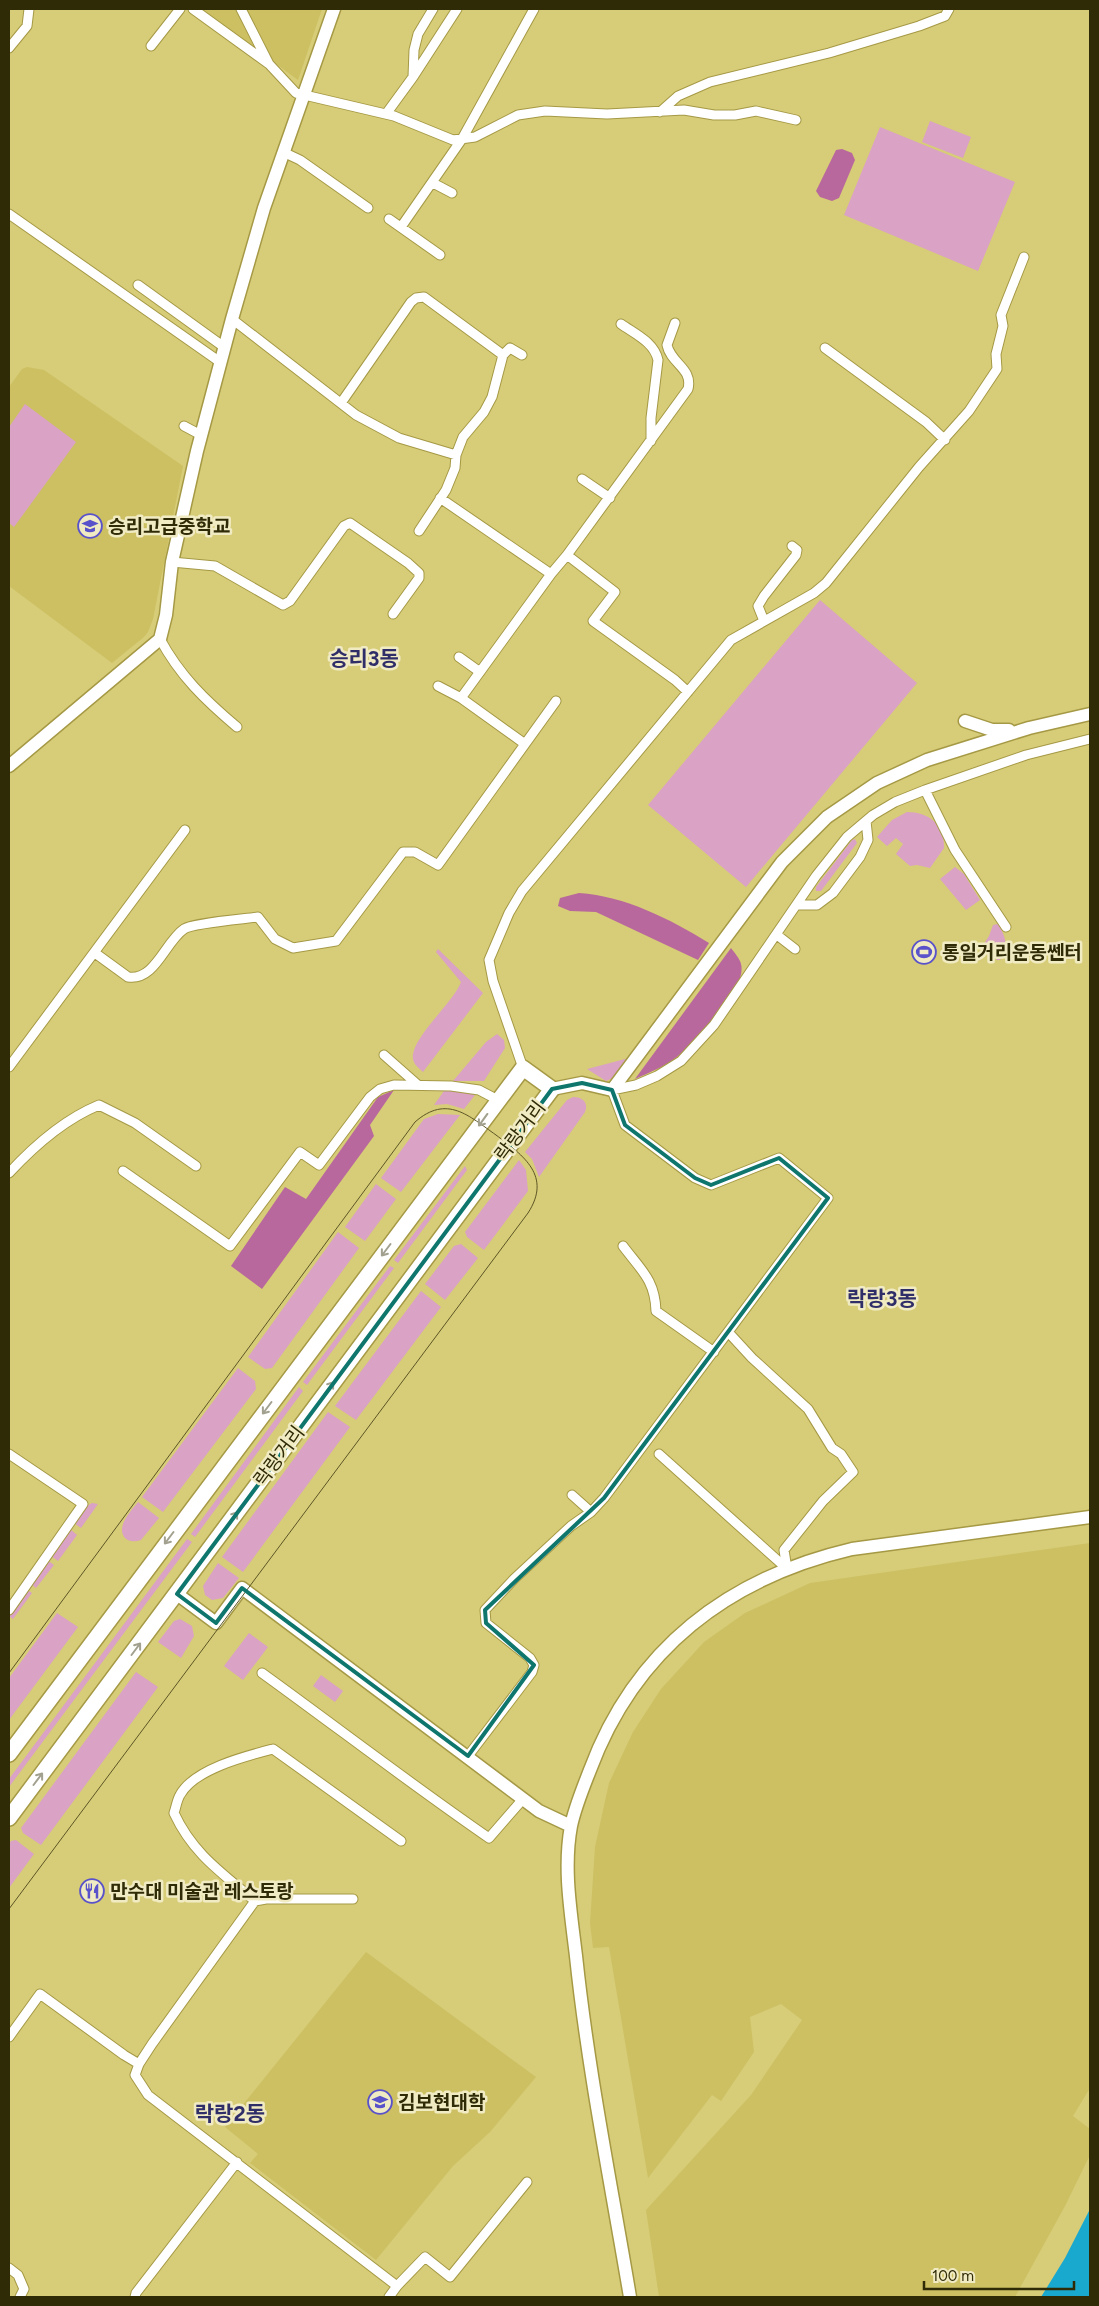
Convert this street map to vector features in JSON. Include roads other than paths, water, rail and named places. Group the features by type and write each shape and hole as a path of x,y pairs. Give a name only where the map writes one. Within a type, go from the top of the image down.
{"main road":[{"path":"9,766 160,639 166,615 172,562 201,435 224,347 264,208 334,9"},
{"path":"552,1089 582,1083 612,1090 782,862 802,840 842,806 877,783 918,764 1029,728 1088,714"},
{"path":"965,721 992,730 1029,728"},
{"name":"락랑거리","path":"9,1754 523,1068 552,1089 9,1818"},
{"path":"630,2297 580,1995 567,1878 571,1826 598,1748 628,1694 651,1664 675,1639 723,1601 771,1574 819,1557 852,1549 1090,1517"},
{"path":"177,1594 216,1623 242,1588 539,1811 571,1826"}],"street":[{"path":"9,48 27,26 30,9"},
{"path":"152,46 180,9"},
{"path":"193,9 269,64 296,93 386,114 453,140 476,137 518,115 545,111 608,114 684,110 714,115 734,115 756,111 796,120"},
{"path":"241,9 269,64"},
{"path":"413,77 414,50 418,34 433,9"},
{"path":"386,114 413,77 456,9"},
{"path":"401,227 462,139 534,9"},
{"path":"660,112 678,96 710,82 829,53 919,26 945,16 949,9"},
{"path":"283,152 300,160 368,208"},
{"path":"433,183 452,193"},
{"path":"9,214 220,362"},
{"path":"389,219 440,254"},
{"path":"523,1068 493,981 489,960 500,932 522,891 731,640 814,593 826,583 918,467 969,412 997,369 996,354 1003,326 1001,315 1024,257"},
{"path":"138,285 224,347"},
{"path":"341,403 411,302 416,298 424,297 503,355"},
{"path":"232,319 356,415 399,438 456,455"},
{"path":"462,698 688,389 690,382 687,373 672,358 668,351 667,345 675,323"},
{"path":"621,324 653,346 656,352 658,360 651,418 651,441"},
{"path":"419,531 440,498 455,468 456,455 463,437 484,412 492,397 503,355 510,348 522,355"},
{"path":"825,348 926,422 945,440"},
{"path":"184,426 201,435"},
{"path":"582,479 610,498"},
{"path":"440,498 551,574"},
{"path":"172,562 215,566 283,606 290,601 344,526 350,524 408,563 419,573 419,578 393,614"},
{"path":"764,621 758,606 796,554 797,550 792,546"},
{"path":"567,555 615,592 593,621 688,692"},
{"path":"160,639 174,664 206,701 237,727"},
{"path":"459,657 480,672"},
{"path":"438,686 462,698 525,744"},
{"path":"95,953 128,977 134,978 148,972 170,943 186,927 258,918 275,939 293,948 336,941 403,852 415,852 438,865 556,701"},
{"path":"468,1756 532,1672 534,1665 530,1658 486,1623 485,1610 514,1579 571,1526 591,1512 714,1352 828,1198 779,1158 711,1185 695,1178 625,1124 612,1090 636,1085 657,1076 681,1061 714,1025 847,836 866,821 895,802 925,790 1026,755 1090,739"},
{"path":"925,790 955,850 1006,927"},
{"path":"798,905 817,905 833,893 860,857 868,840 866,821"},
{"path":"9,1067 185,830"},
{"path":"777,935 795,949"},
{"path":"384,1055 418,1086"},
{"path":"123,1171 230,1246 300,1152 319,1165 370,1097 380,1089 394,1085 451,1086 479,1090 498,1100"},
{"path":"9,1173 25,1156 80,1113 100,1105 135,1123 196,1166"},
{"path":"624,1246 653,1285 656,1311 714,1352"},
{"path":"728,1333 752,1358 808,1409 832,1448 841,1454 853,1472 823,1501 784,1550 787,1569"},
{"path":"9,1454 83,1504 9,1610"},
{"path":"660,1454 778,1558 787,1569"},
{"path":"572,1495 591,1512"},
{"path":"262,1673 433,1800 489,1838 523,1799"},
{"path":"353,1899 256,1900 200,1854 181,1829 174,1813 181,1794 198,1778 230,1760 273,1749 401,1841"},
{"path":"256,1900 139,2064 135,2075 148,2095 238,2162 373,2270 396,2286"},
{"path":"9,2037 40,1994 139,2064"},
{"path":"135,2297 147,2278 238,2162"},
{"path":"389,2297 396,2286 425,2257 450,2276 527,2182"},
{"path":"9,2268 18,2276 24,2289 20,2297"}],"water":[{"path":"1090,2209 1090,2297 1041,2297 1065,2258"}],"tram line":[{"path":"9,1673 415,1122 437,1110 448,1109 457,1111 467,1115 486,1128 525,1159 532,1168 537,1188 535,1200 528,1213 9,1909"}],"place":[{"name":"승리고급중학교","path":"90,526"},
{"name":"통일거리운동쎈터","path":"924,952"},
{"name":"만수대 미술관 레스토랑","path":"92,1891"},
{"name":"김보현대학","path":"380,2102"}],"district":[{"name":"승리3동","path":"364,658"},
{"name":"락랑3동","path":"882,1298"},
{"name":"락랑2동","path":"230,2113"}]}
